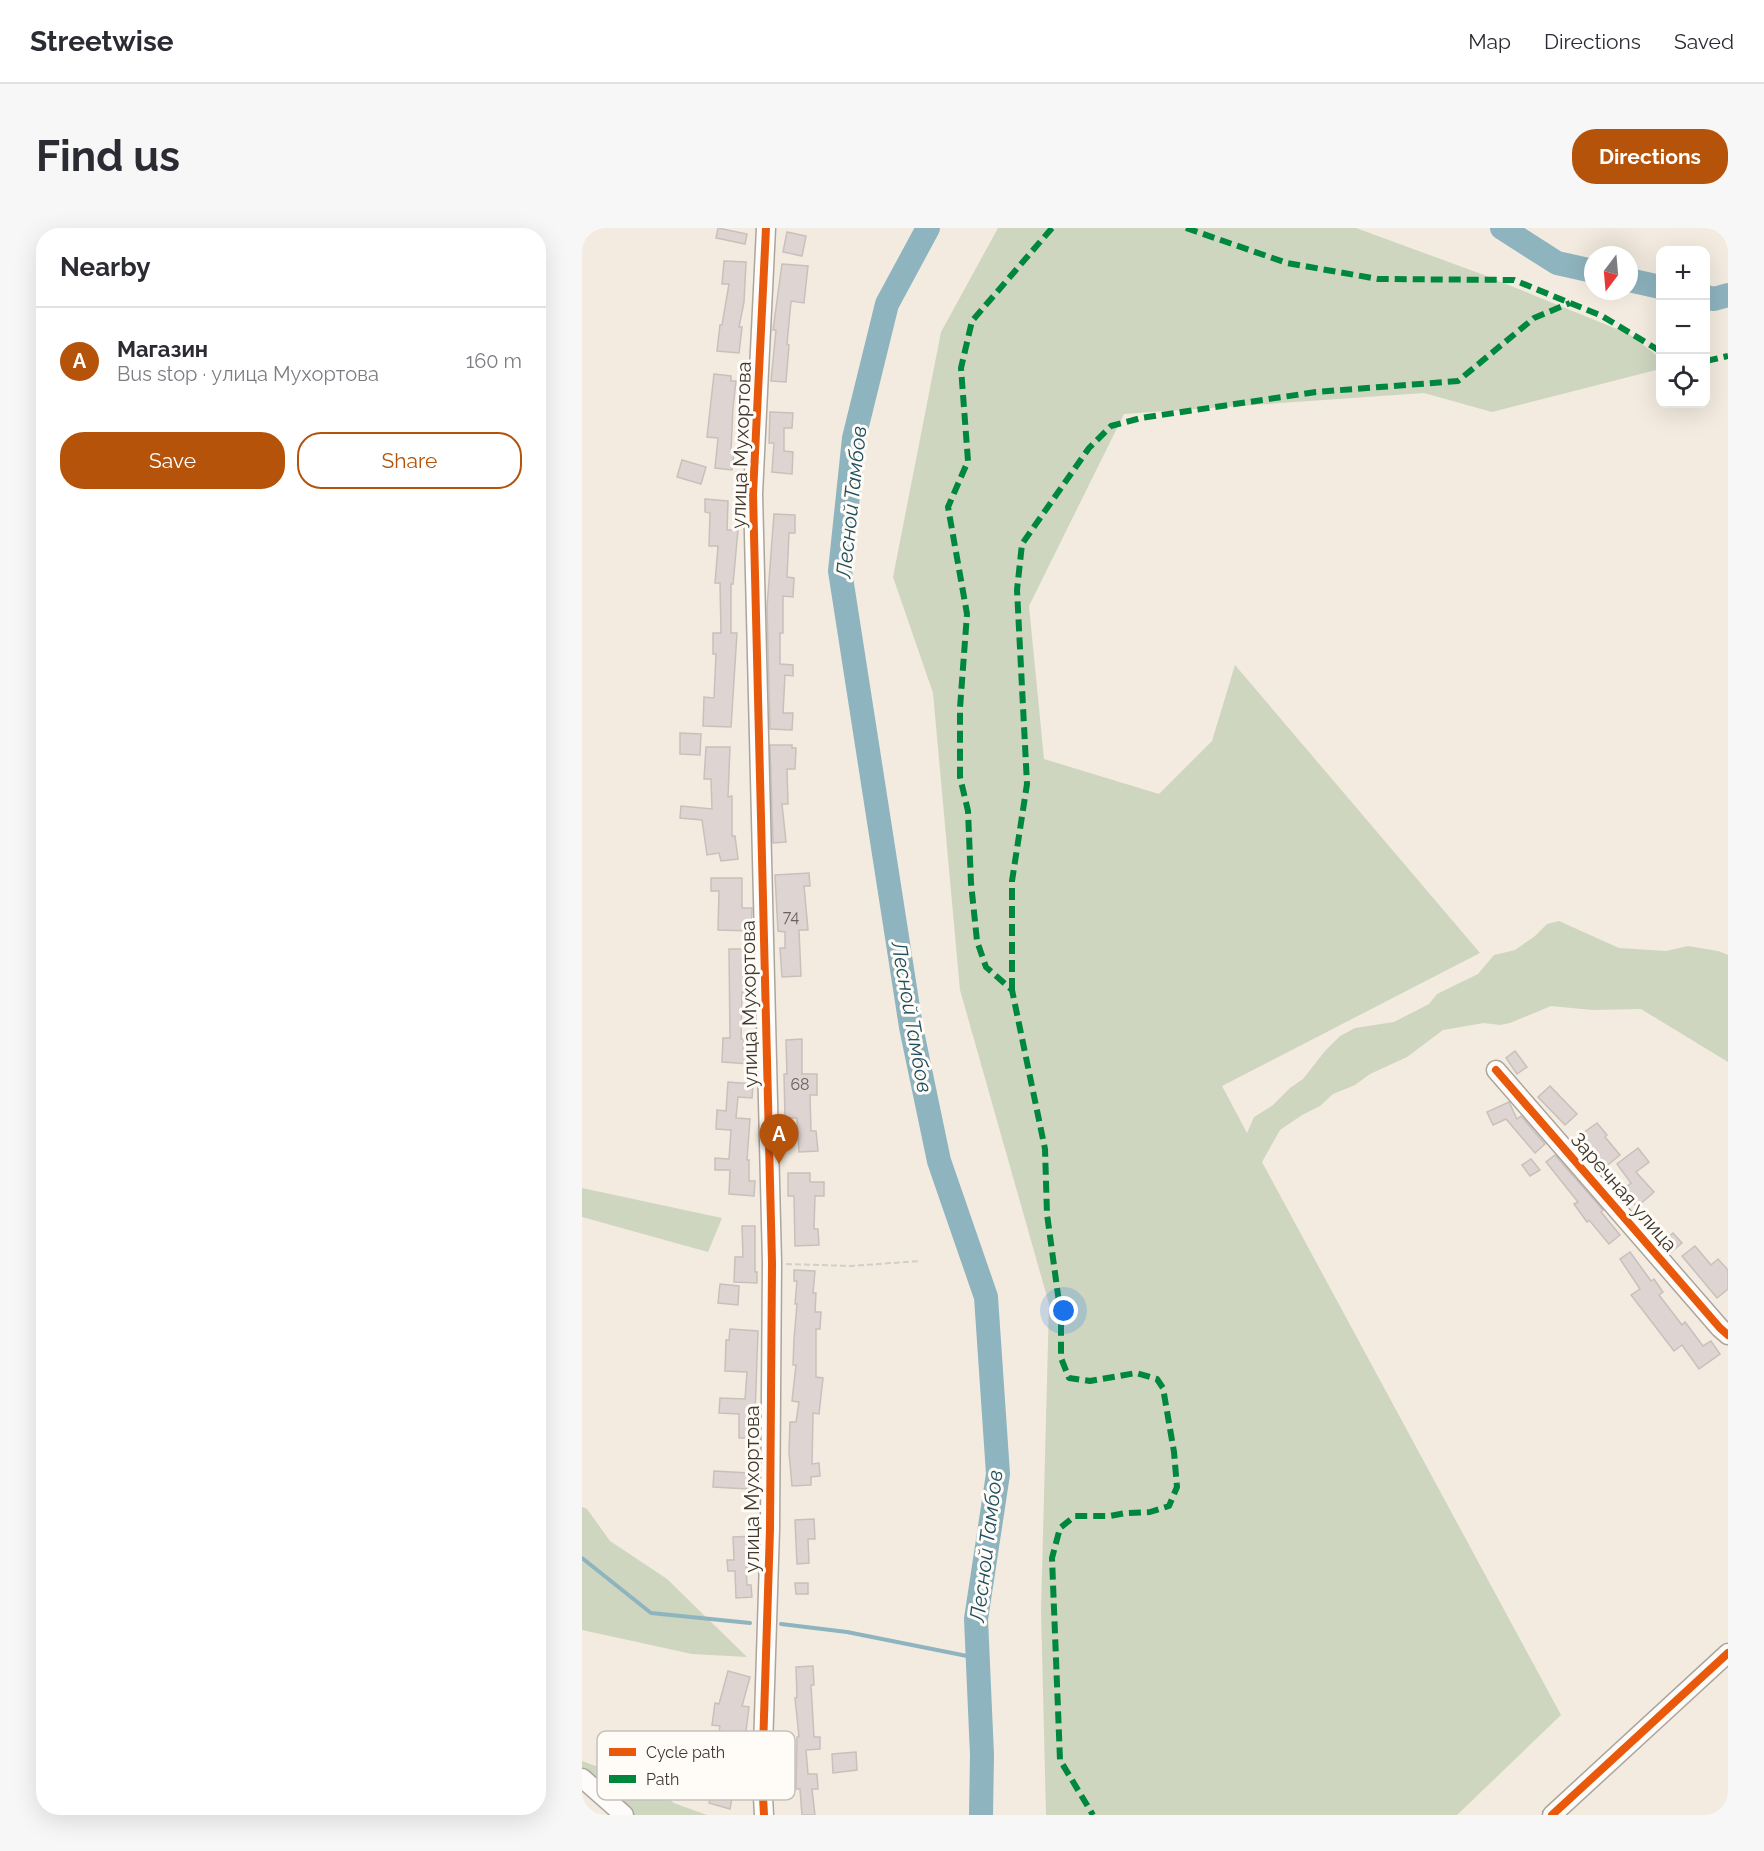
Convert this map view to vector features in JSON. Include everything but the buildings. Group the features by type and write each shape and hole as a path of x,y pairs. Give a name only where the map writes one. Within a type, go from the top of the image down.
{"street":[{"name":"улица Мухортова","path":"764,1731 770,1529 772,1263 753,494 766,228"},
{"name":"Заречная улица","path":"1496,1070 1728,1335"},
{"path":"1552,1815 1728,1653"},
{"path":"582,1778 597,1791"},
{"path":"607,1800 624,1815"},
{"name":"улица Мухортова","path":"763,1800 764,1815"}],"path":[{"path":"772,1263 851,1266 920,1261"}],"green space":[{"path":"998,228 1356,228 1484,275 1629,334 1656,355 1656,370 1492,412 1424,393 1124,414 1029,606 1044,759 1159,794 1212,741 1235,665 1480,953 1222,1086 1247,1133 1254,1117 1273,1105 1303,1079 1340,1036 1355,1028 1394,1022 1429,1004 1437,994 1478,974 1494,955 1515,950 1547,924 1559,921 1619,948 1666,951 1688,946 1728,955 1728,1062 1641,1009 1593,1010 1551,1006 1510,1023 1500,1025 1484,1023 1443,1030 1407,1057 1333,1094 1320,1106 1280,1130 1262,1162 1561,1715 1457,1815 1046,1815 1041,1610 1049,1304 960,990 933,693 893,577 941,332"},
{"path":"582,1188 722,1218 708,1252 582,1217"},
{"path":"582,1507 587,1509 610,1541 667,1579 747,1657 692,1654 582,1630"},
{"path":"582,1761 597,1767 597,1789 582,1775"},
{"path":"610,1800 670,1800 707,1815 626,1815"}],"waterway":[{"name":"Лесной Тамбов","path":"928,228 887,304 854,438 840,571 911,1027 939,1161 986,1297 998,1474 976,1619 982,1755 981,1815"},
{"name":"Лесной Тамбов","path":"1502,228 1557,263 1584,269"},
{"name":"Лесной Тамбов","path":"1638,282 1656,286"},
{"name":"Лесной Тамбов","path":"1710,298 1728,295"},
{"path":"582,1558 651,1613 750,1623"},
{"path":"781,1624 847,1632 977,1658"}],"marked path":[{"path":"1052,228 972,321 961,368 968,461 948,507 967,614 960,708 960,777 968,811 971,883 977,941 986,967 1012,990 1045,1149 1047,1214 1061,1317 1061,1358 1069,1378 1090,1381 1136,1373 1157,1379 1163,1388 1174,1452 1177,1487 1169,1506 1150,1512 1110,1516 1075,1516 1060,1528 1052,1558 1060,1760 1093,1815"},
{"path":"1186,228 1287,263 1378,279 1514,280 1602,316 1656,349"},
{"path":"1012,990 1012,881 1027,784 1017,590 1022,544 1089,448 1111,426 1141,418 1316,392 1458,381 1534,318 1570,303"},
{"path":"1710,360 1728,356"}],"cycle path":[{"path":"764,1731 770,1529 772,1263 753,494 766,228"},
{"path":"1496,1070 1728,1335"},
{"path":"1552,1815 1728,1653"},
{"path":"763,1800 764,1815"}],"place":[{"name":"Магазин","path":"779,1164"}]}
